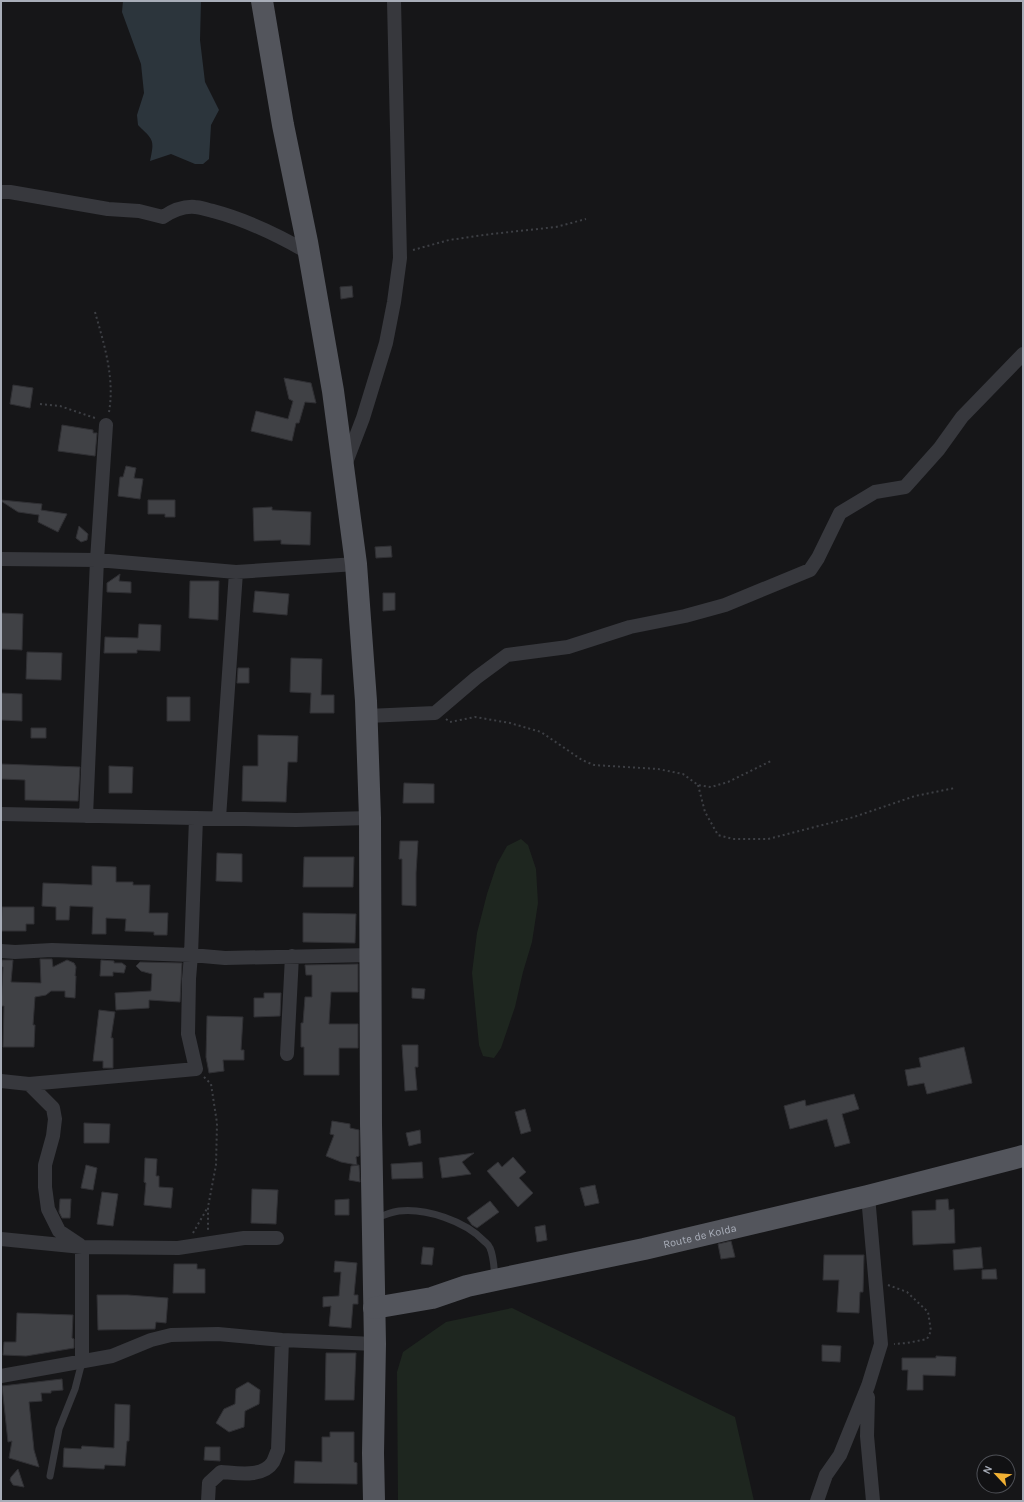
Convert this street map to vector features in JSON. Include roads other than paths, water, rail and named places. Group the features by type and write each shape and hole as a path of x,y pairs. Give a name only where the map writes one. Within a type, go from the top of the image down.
{"main road":[{"path":"262,1 283,124 309,253 333,391 356,564 367,716 370,818 370,1124 375,1344 373,1453 374,1501"},
{"name":"Route de Kolda","path":"374,1308 432,1298 467,1286 644,1249 868,1196 1023,1156"}],"street":[{"path":"343,470 363,418 386,343 394,302 400,258 394,1"},
{"path":"1,192 10,192 108,208 139,211 163,217 174,210 194,206 249,223 283,238 309,253"},
{"path":"367,716 434,713 476,678 507,655 568,647 630,627 685,616 725,605 810,570 818,558 840,513 875,492 905,487 939,449 962,417 1023,354"},
{"path":"86,816 97,560 106,425"},
{"path":"1,559 97,560 236,572 356,564"},
{"path":"219,818 236,572"},
{"path":"1,814 296,820 370,818"},
{"path":"1,1081 29,1084 196,1069 188,1034 196,818"},
{"path":"1,951 15,952 52,950 191,955 225,958 371,955"},
{"path":"287,1054 292,956"},
{"path":"29,1084 53,1108 55,1119 53,1136 45,1165 45,1187 48,1208 59,1231 82,1247"},
{"path":"817,1501 826,1475 840,1455 868,1386 881,1344 868,1196"},
{"path":"1,1239 82,1247 178,1248 244,1238 277,1238"},
{"path":"82,1247 82,1362"},
{"path":"1,1376 112,1356 151,1340 171,1335 218,1334 282,1340 375,1344"},
{"path":"208,1501 209,1483 221,1472 251,1473 264,1470 272,1463 278,1450 282,1340"},
{"path":"868,1386 867,1436 873,1501"}],"lane":[{"path":"373,1218 399,1211 427,1212 463,1225 479,1236 490,1247 494,1265 494,1280"},
{"path":"50,1476 59,1429 75,1389 82,1362"}]}
